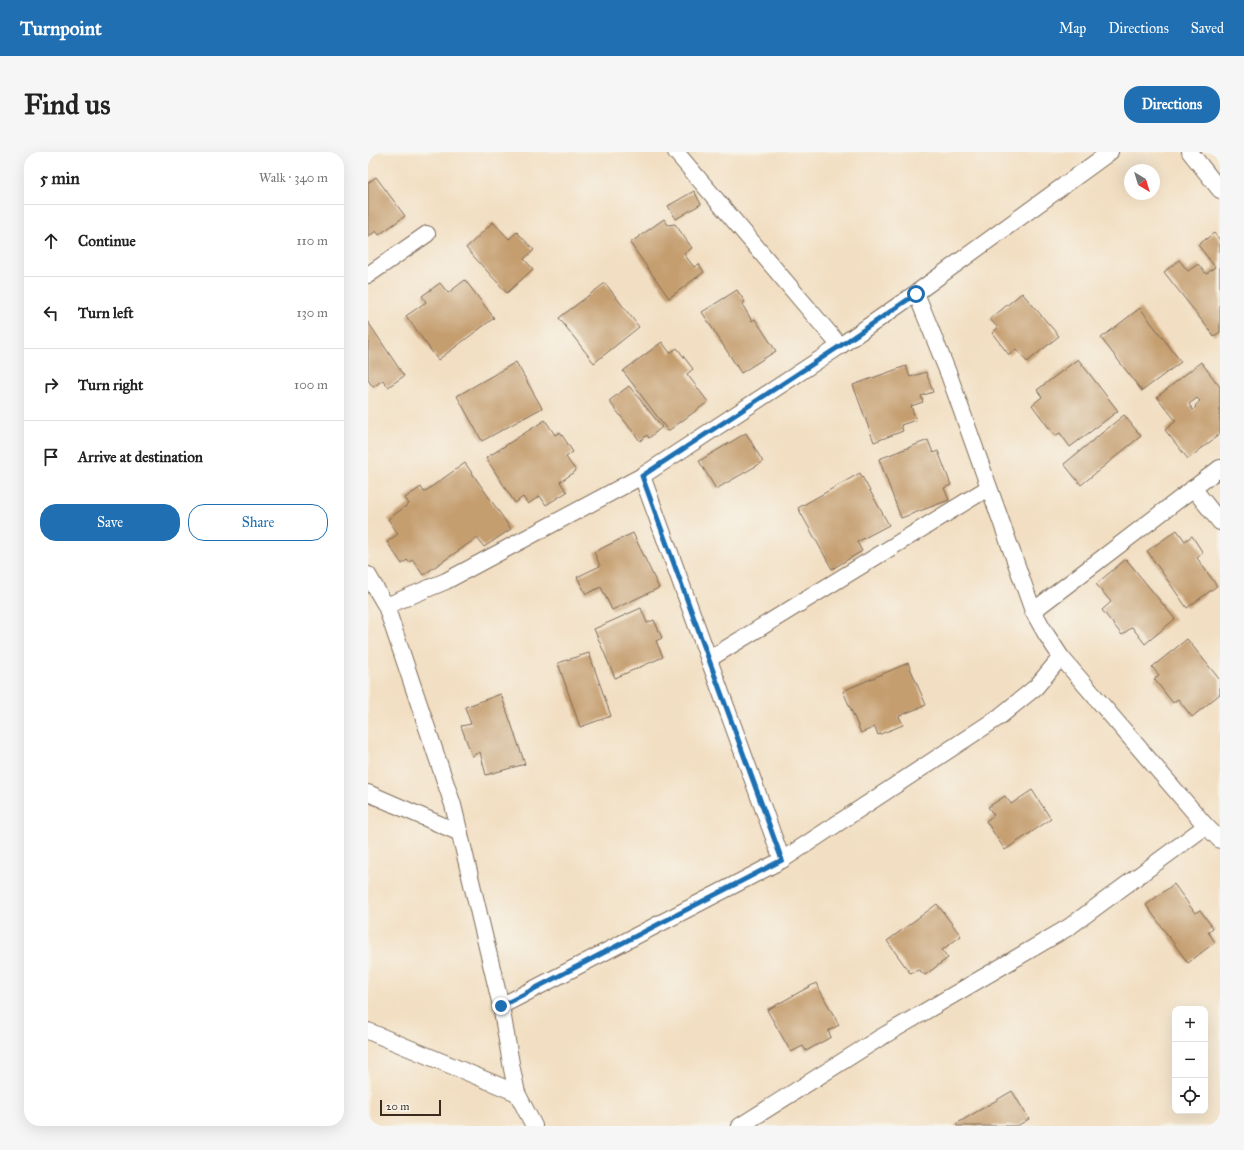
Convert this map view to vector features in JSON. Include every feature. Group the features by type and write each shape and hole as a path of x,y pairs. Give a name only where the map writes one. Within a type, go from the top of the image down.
{"street":[{"path":"676,152 840,346"},
{"path":"386,606 446,581 642,476 840,346 916,294 1110,152"},
{"path":"1190,152 1220,190"},
{"path":"368,275 427,234"},
{"path":"916,294 949,375 1033,611 1061,657 1206,826 1220,840"},
{"path":"1033,611 1220,468"},
{"path":"642,476 782,860"},
{"path":"709,659 988,488"},
{"path":"1193,488 1220,522"},
{"path":"368,575 386,606 453,805 501,1006 512,1069 518,1093 534,1126"},
{"path":"501,1006 782,860 999,717 1036,687 1061,657"},
{"path":"368,793 460,833"},
{"path":"740,1126 878,1039 1069,927 1206,826"},
{"path":"368,1031 518,1093"}],"building":[{"path":"376,177 405,216 379,235 376,231 368,237 368,183"},
{"path":"694,191 701,204 676,219 668,206"},
{"path":"664,219 668,225 675,224 692,248 684,254 694,267 699,264 704,272 669,298 630,243"},
{"path":"493,222 509,239 517,232 534,250 524,259 533,269 507,293 466,248"},
{"path":"1214,233 1220,240 1220,332 1214,336 1164,272 1179,260 1188,271 1198,264 1206,274 1215,267 1198,245"},
{"path":"465,280 494,318 438,360 406,316 426,302 422,296 440,283 448,293"},
{"path":"605,283 639,327 594,363 559,318"},
{"path":"737,290 745,302 742,304 752,321 755,319 776,351 741,373 702,312"},
{"path":"1022,293 1059,336 1027,362 1016,349 1009,355 992,333 998,328 990,319"},
{"path":"1140,308 1181,362 1142,391 1101,338"},
{"path":"368,322 404,376 388,387 383,380 373,387 368,380"},
{"path":"662,342 670,353 677,348 693,369 687,374 708,402 668,431 623,371"},
{"path":"1078,359 1118,411 1070,447 1060,433 1055,436 1032,405 1042,397 1037,390"},
{"path":"516,362 542,408 482,441 457,396"},
{"path":"1201,362 1220,387 1220,434 1188,459 1165,430 1176,421 1157,397","holes":["1197,398 1200,401 1195,406 1196,407 1193,410 1189,404"]},
{"path":"906,366 910,377 926,372 933,392 921,396 923,402 911,406 916,420 901,425 903,431 874,442 853,385"},
{"path":"629,386 662,427 649,438 647,435 640,441 609,401"},
{"path":"1124,415 1141,436 1081,485 1064,464"},
{"path":"545,420 555,435 560,432 573,452 566,457 576,471 560,482 567,492 546,505 540,496 528,504 523,497 515,503 486,458"},
{"path":"746,433 763,462 716,489 699,461"},
{"path":"928,440 933,453 938,451 951,485 944,488 949,500 901,518 879,459"},
{"path":"465,463 511,529 484,547 477,538 423,575 413,560 409,562 407,560 402,564 387,542 398,534 388,519 409,504 405,498 421,487 424,492"},
{"path":"860,473 889,525 857,542 862,551 832,569 798,508"},
{"path":"1177,530 1185,541 1192,536 1203,553 1197,558 1217,586 1187,608 1147,551"},
{"path":"633,533 659,588 612,610 601,587 586,594 577,577 600,566 594,552"},
{"path":"1126,559 1175,619 1145,644 1132,627 1122,635 1102,610 1111,602 1096,584"},
{"path":"641,608 647,623 654,620 662,638 656,641 663,657 615,678 594,629"},
{"path":"1187,639 1220,680 1220,694 1192,717 1178,699 1173,703 1154,679 1159,675 1152,667"},
{"path":"589,653 611,716 580,727 558,663"},
{"path":"908,663 926,705 899,716 903,725 878,735 875,727 861,733 843,691"},
{"path":"501,694 525,764 486,775 480,752 472,756 461,726 471,724 465,707"},
{"path":"1032,790 1051,819 1005,850 986,821 994,815 988,807 1005,796 1011,804"},
{"path":"1174,884 1195,913 1200,910 1213,928 1208,932 1215,942 1188,963 1146,905"},
{"path":"937,904 961,936 942,950 948,958 925,975 919,970 910,973 887,941"},
{"path":"816,983 839,1025 828,1031 831,1037 806,1051 803,1046 791,1052 767,1010"},
{"path":"1012,1091 1029,1119 1017,1126 957,1126 956,1124"}],"route":[{"path":"501,1006 782,860 642,476 840,346 916,294"}]}
